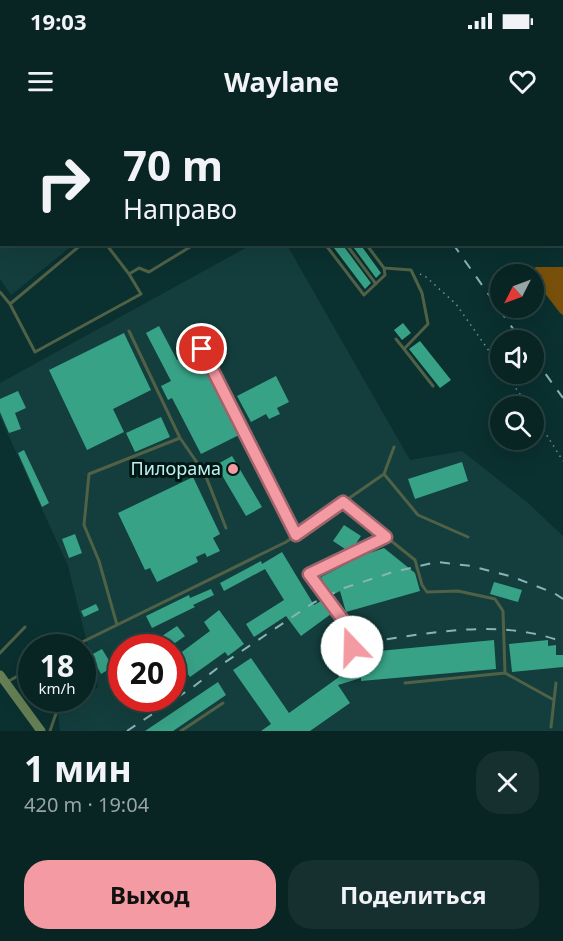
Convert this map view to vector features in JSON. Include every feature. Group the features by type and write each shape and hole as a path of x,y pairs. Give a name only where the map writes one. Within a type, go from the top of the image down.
{"main road":[{"path":"3,679 41,731"}],"lane":[{"path":"10,304 80,246"},
{"path":"0,292 10,304 35,352 141,294 108,246"},
{"path":"129,274 139,268 149,272 192,246"},
{"path":"327,246 364,295 385,275 384,268 368,246"},
{"path":"348,246 376,284"},
{"path":"384,268 411,270 422,293 428,324 404,349"},
{"path":"129,331 180,438 205,474 226,528"},
{"path":"396,339 433,386"},
{"path":"202,349 296,535"},
{"path":"117,625 99,561 84,525 89,474 180,438"},
{"path":"96,636 286,542 384,474 394,447"},
{"path":"384,474 418,515 468,537"},
{"path":"343,502 415,560 422,585 427,592 458,591 495,599 503,611 505,673"},
{"path":"358,669 346,624 309,574 386,537"},
{"path":"0,653 25,627"},
{"path":"3,679 18,673"},
{"path":"405,683 505,673 554,700"},
{"path":"551,727 556,682"},
{"path":"181,731 223,703"},
{"path":"50,731 57,712"}],"path":[{"path":"411,270 426,277 456,304 490,352"},
{"path":"544,431 563,462"}],"shaded area":[{"path":"0,246 72,246 11,295 0,279"},
{"path":"249,246 288,246 410,460 462,451 527,502 563,536 563,731 60,731 58,714 61,712 96,712 96,688 98,687 96,634 85,634 68,566 0,417 0,383"},
{"path":"544,267 563,267 563,315 544,292"}],"building":[{"path":"333,246 343,246 371,283 365,289"},
{"path":"352,246 361,246 381,273 376,278"},
{"path":"403,323 411,333 402,340 394,330"},
{"path":"159,326 177,360 198,348 241,434 201,454 172,398 168,400 161,386 171,381 146,333"},
{"path":"124,333 151,390 113,409 124,432 87,450 49,370"},
{"path":"420,341 451,380 440,388 409,349"},
{"path":"276,376 289,402 277,408 280,414 269,419 266,414 251,422 237,396"},
{"path":"18,391 26,408 15,413 21,429 9,433 0,412 0,399"},
{"path":"161,417 170,437 135,452 126,433"},
{"path":"24,450 49,503 42,507 18,453"},
{"path":"232,456 262,507 246,516 216,465"},
{"path":"462,462 468,481 415,499 408,479"},
{"path":"193,477 220,534 213,538 220,551 207,557 205,553 196,557 198,562 157,582 150,568 145,570 118,513"},
{"path":"344,525 361,536 353,548 348,551 333,541"},
{"path":"75,534 82,553 69,558 62,539"},
{"path":"384,548 415,573 420,591 346,612 340,591 330,596 321,577 364,555"},
{"path":"282,552 314,605 321,601 331,614 301,636 286,616 254,637 246,624 284,600 265,569 224,591 220,583"},
{"path":"494,582 522,590 518,602 490,594"},
{"path":"211,589 214,595 152,628 146,616 189,595 190,598"},
{"path":"96,604 99,610 84,617 81,611"},
{"path":"219,610 244,644 228,656 225,652 190,677 186,672 186,649 210,631 204,622"},
{"path":"177,626 183,634 165,634"},
{"path":"342,631 354,670 358,673 362,669 358,653 494,640 496,669 361,681 361,678 338,685 350,703 310,731 261,731 271,724 233,670 251,658 289,713 339,677 326,636"},
{"path":"548,640 548,646 556,645 556,655 563,655 563,667 512,672 509,644"},
{"path":"102,649 108,659 108,670 101,674 96,664 96,652"},
{"path":"218,682 226,695 173,731 145,731 173,712 186,712 186,703"}],"railway":[{"path":"454,246 514,330"},
{"path":"544,372 563,398"},
{"path":"127,731 313,603 344,588 393,572 437,562 471,566 513,577 554,593 563,599"},
{"path":"367,642 441,632 490,629 539,635 563,642"}],"place":[{"name":"Пилорама","path":"233,469"}],"route":[{"path":"202,349 296,535 343,502 386,537 309,574 346,624 352,647"}]}
